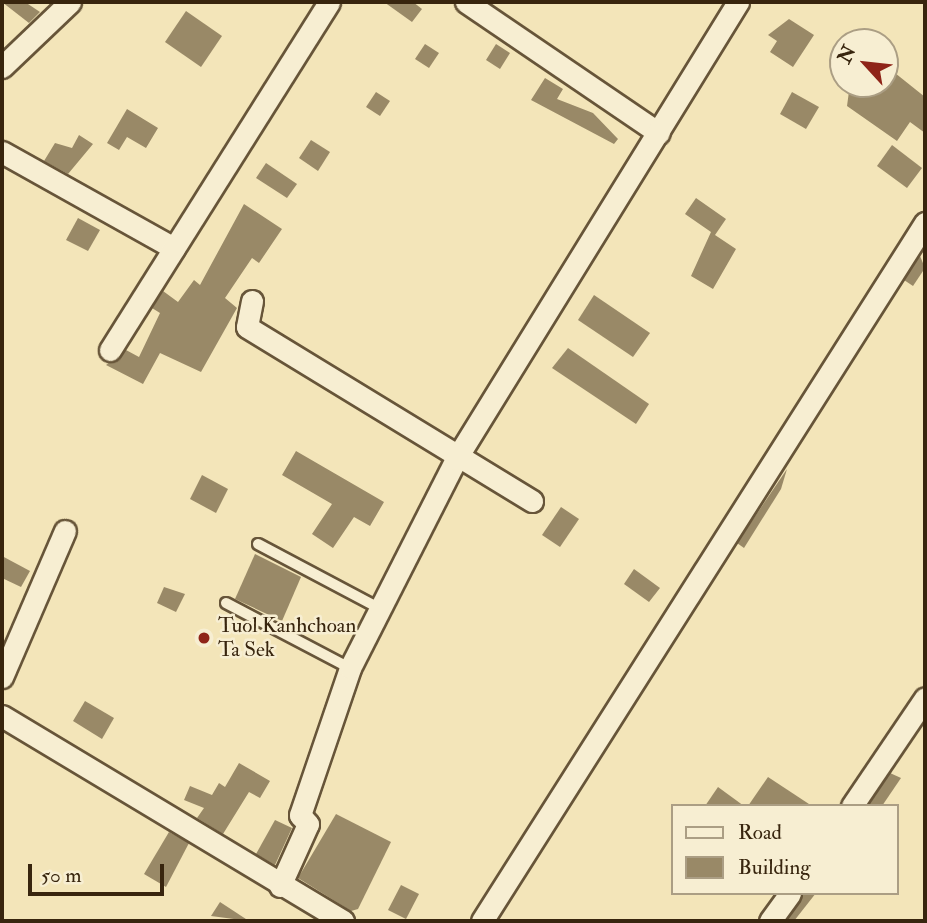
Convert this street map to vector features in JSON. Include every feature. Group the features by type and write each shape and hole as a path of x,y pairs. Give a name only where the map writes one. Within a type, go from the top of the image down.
{"street":[{"path":"2,66 71,2"},
{"path":"110,350 329,2"},
{"path":"466,2 659,133"},
{"path":"280,886 308,824 300,815 350,668 456,459 738,2"},
{"path":"2,152 174,248"},
{"path":"482,921 925,223"},
{"path":"252,301 247,327 456,459 532,501"},
{"path":"2,677 65,531"},
{"path":"853,804 925,698"},
{"path":"2,716 280,886 343,921"},
{"path":"770,921 789,895"}],"lane":[{"path":"258,544 379,608"},
{"path":"226,603 350,668"}],"building":[{"path":"2,2 25,2 40,12 29,23"},
{"path":"384,2 413,2 422,9 412,22"},
{"path":"186,11 222,36 201,67 165,42"},
{"path":"789,19 814,35 793,67 770,52 777,41 768,35"},
{"path":"425,44 439,53 429,68 415,59"},
{"path":"496,44 510,53 500,69 486,60"},
{"path":"899,76 925,97 925,133 910,122 897,141 847,106 848,98 899,98"},
{"path":"545,78 563,89 557,99 593,113 618,139 614,144 531,100"},
{"path":"376,92 390,101 380,116 366,107"},
{"path":"792,92 819,107 806,129 780,114"},
{"path":"127,109 158,128 146,148 127,137 119,150 107,143"},
{"path":"79,135 93,144 68,174 44,161 55,143 72,148"},
{"path":"311,140 330,152 318,171 299,158"},
{"path":"892,145 922,168 907,188 877,166"},
{"path":"266,163 297,184 287,198 256,178"},
{"path":"696,198 726,219 715,235 736,249 713,289 691,276 711,232 685,214"},
{"path":"244,204 282,229 259,263 252,258 225,298 237,308 201,372 160,353 143,384 106,365 126,350 139,357 160,313 152,308 163,291 178,302 194,280 200,285"},
{"path":"78,218 100,230 88,251 66,240"},
{"path":"920,256 925,268 913,286 904,280"},
{"path":"594,295 650,333 633,357 578,320"},
{"path":"568,348 649,404 636,424 552,368"},
{"path":"296,451 384,502 370,526 354,517 333,548 312,534 332,504 282,475"},
{"path":"787,469 781,489 744,548 737,543"},
{"path":"202,475 228,489 216,513 190,499"},
{"path":"561,507 579,519 560,547 542,535"},
{"path":"255,554 301,577 282,621 235,599"},
{"path":"2,556 30,571 21,587 2,578"},
{"path":"634,569 660,588 649,602 624,584"},
{"path":"164,587 185,594 176,612 157,603"},
{"path":"85,701 114,718 102,739 73,721"},
{"path":"239,763 270,781 260,798 249,792 223,834 197,818 204,808 184,800 190,786 212,795 219,783 225,787"},
{"path":"890,773 901,778 883,804 869,804"},
{"path":"768,777 809,804 749,804"},
{"path":"718,787 741,804 706,804"},
{"path":"336,814 391,842 358,909 351,911 298,878"},
{"path":"275,820 292,828 275,865 256,854"},
{"path":"169,832 189,843 166,887 144,874"},
{"path":"401,885 419,894 406,919 388,910"},
{"path":"802,895 814,895 794,921 786,921"},
{"path":"220,902 249,921 211,916"}],"place":[{"name":"Tuol Kanhchoan Ta Sek","path":"204,638"}]}
